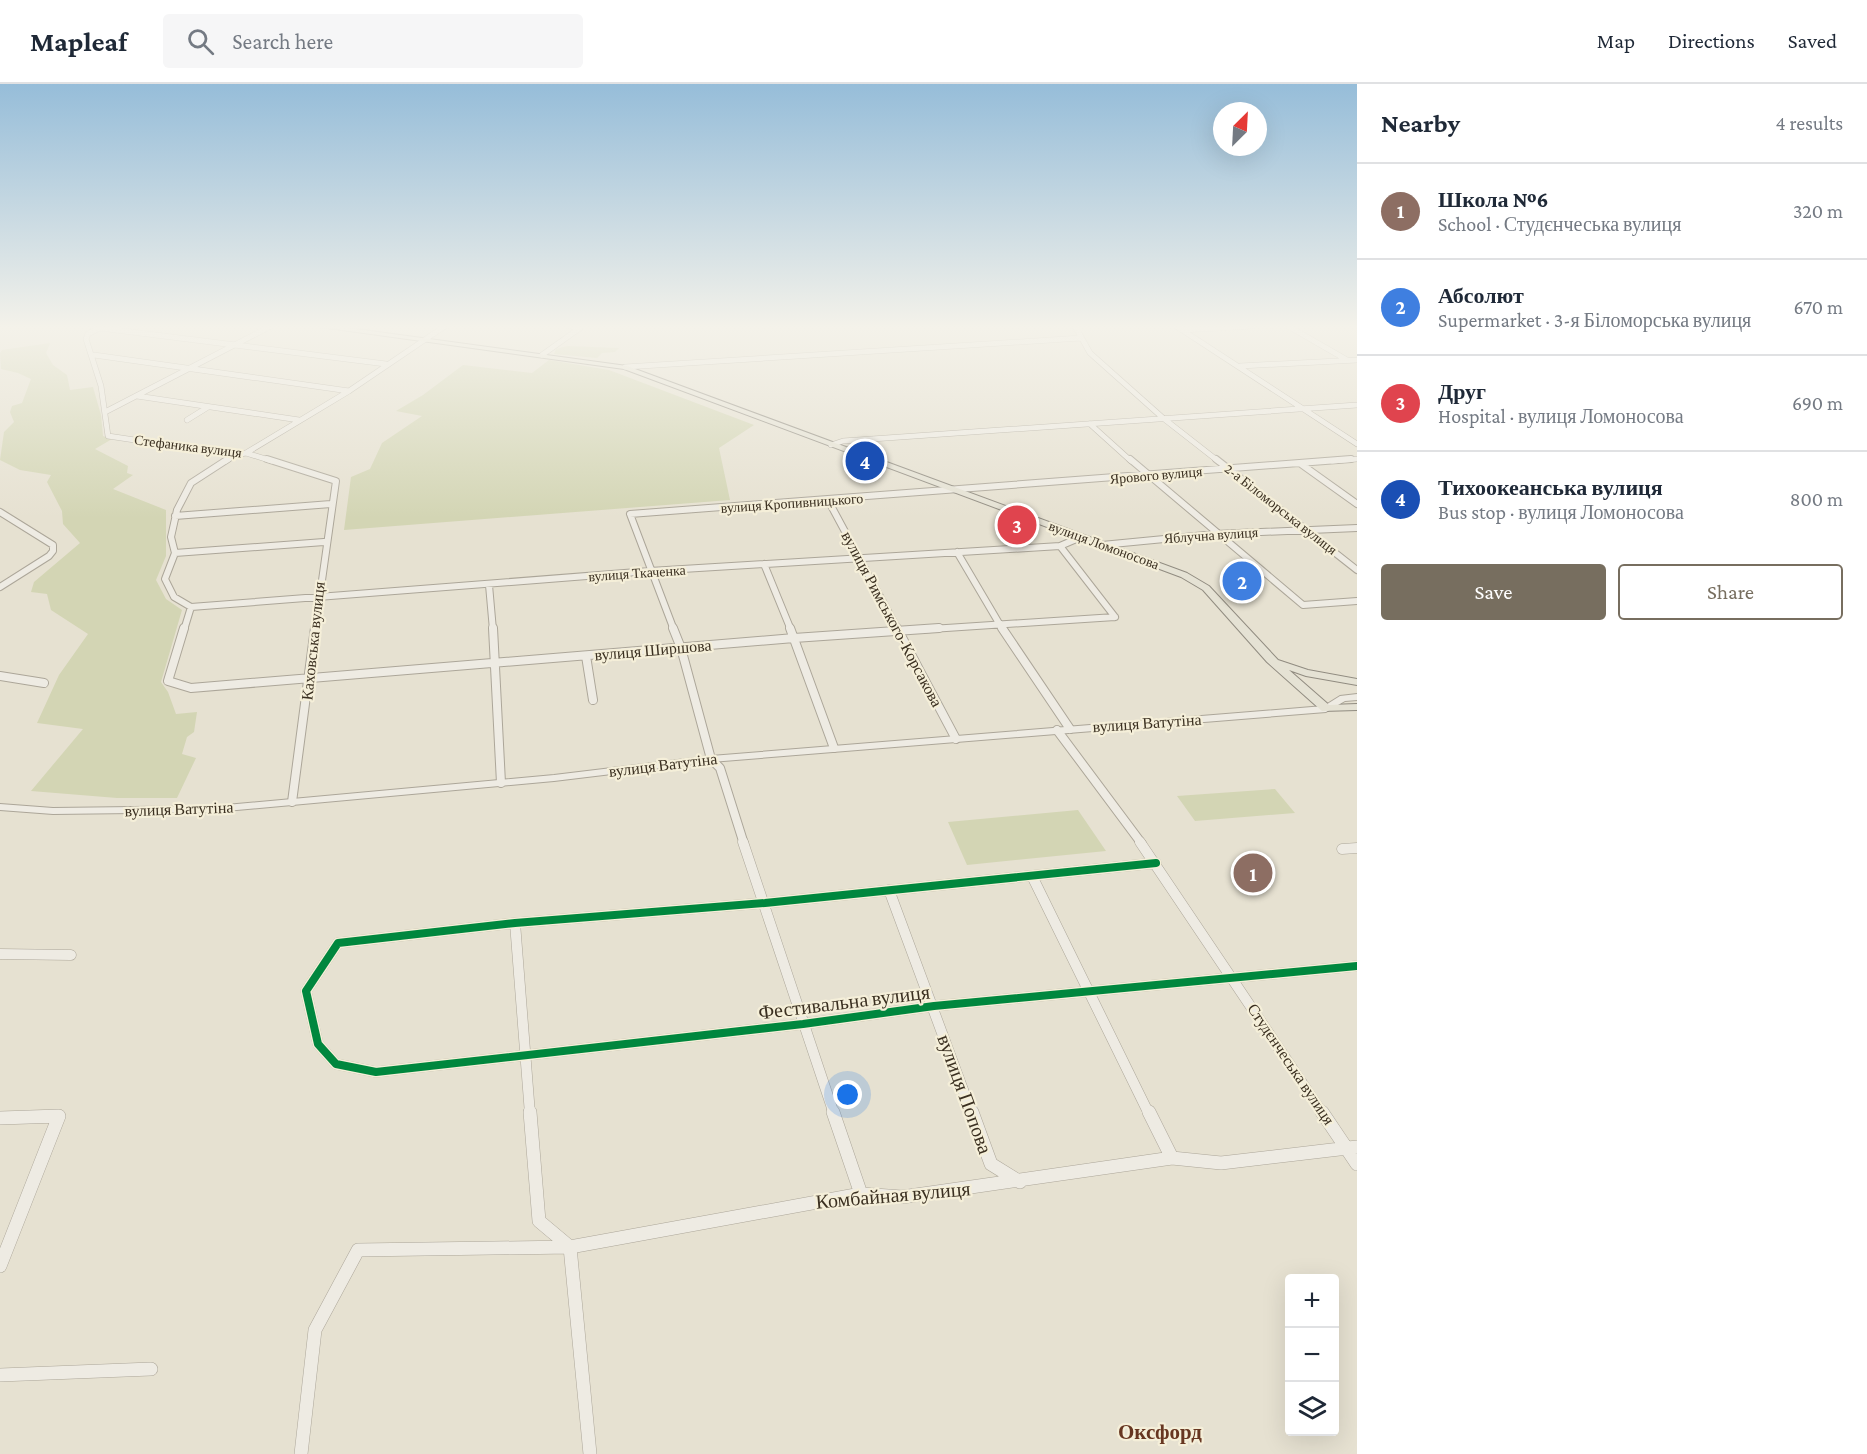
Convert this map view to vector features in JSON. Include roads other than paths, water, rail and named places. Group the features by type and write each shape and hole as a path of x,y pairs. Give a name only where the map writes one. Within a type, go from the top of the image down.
{"main road":[{"name":"вулиця Ломоносова","path":"686,390 1197,581 1271,660 1326,710"},
{"path":"1271,660 1306,673 1357,682"},
{"name":"вулиця Ватутіна","path":"1326,710 1357,707"}],"street":[{"path":"102,390 107,411 148,390"},
{"path":"341,390 349,391"},
{"name":"2-а Біломорська вулиця","path":"1131,390 1163,418 1357,570"},
{"path":"1276,390 1357,444"},
{"path":"246,453 349,391"},
{"path":"136,396 300,420"},
{"path":"831,445 843,441 1357,405"},
{"path":"187,420 209,407"},
{"name":"Стефаника вулиця","path":"107,411 108,436 235,455 246,453 336,481"},
{"path":"1090,424 1216,534 1303,605 1357,601"},
{"path":"191,688 168,681 191,607 178,602 165,579 175,553 171,537 175,516 191,483 235,455"},
{"name":"Ярового вулиця","path":"955,491 1357,459"},
{"path":"1301,464 1357,504"},
{"name":"Каховська вулиця","path":"292,802 310,677 324,542 336,481"},
{"name":"вулиця Кропивницького","path":"630,514 955,491"},
{"name":"вулиця Римського-Корсакова","path":"828,500 956,739"},
{"path":"175,516 331,504"},
{"path":"0,512 53,545 53,551 49,556 1,585"},
{"path":"630,514 650,572 681,648 711,759 720,768 861,1194"},
{"name":"Яблучна вулиця","path":"1102,544 1216,534 1296,529 1309,532 1357,528"},
{"name":"вулиця Ткаченка","path":"191,607 650,572 1060,546 1081,537"},
{"path":"175,553 324,542"},
{"name":"вулиця Ширшова","path":"191,688 794,639 1115,617 1060,546"},
{"path":"957,552 1000,625 1070,729"},
{"path":"764,564 834,748"},
{"path":"489,585 496,662 501,783"},
{"path":"586,656 593,700"},
{"path":"0,676 44,683"},
{"name":"вулиця Ватутіна","path":"0,807 53,811 130,812 215,809 501,783 711,759 834,748 1326,710 1343,698 1357,697"},
{"name":"Студєнчеська вулиця","path":"1057,730 1155,863 1352,1148 1357,1164"},
{"path":"1342,849 1357,848"},
{"path":"590,1454 570,1247 539,1221 515,923 765,903 1155,863"},
{"path":"1032,876 1088,993 1172,1158"},
{"name":"вулиця Попова","path":"889,890 991,1164 1021,1182"},
{"name":"Фестивальна вулиця","path":"515,923 338,943 306,991 318,1044 336,1064 376,1072 803,1024 934,1006 1357,966"},
{"path":"0,954 70,955"},
{"path":"0,1118 59,1116 0,1266"},
{"name":"Комбайная вулиця","path":"301,1454 315,1330 358,1250 570,1247 861,1194 902,1197 1021,1182 1172,1158 1221,1163 1352,1148"},
{"path":"0,1375 151,1369"}],"place":[{"name":"Тихоокеанська вулиця","path":"865,461"},
{"name":"Друг","path":"1017,525"},
{"name":"Абсолют","path":"1242,581"},
{"name":"Школа №6","path":"1253,873"}],"district":[{"name":"Оксфорд","path":"1160,1432"}]}
